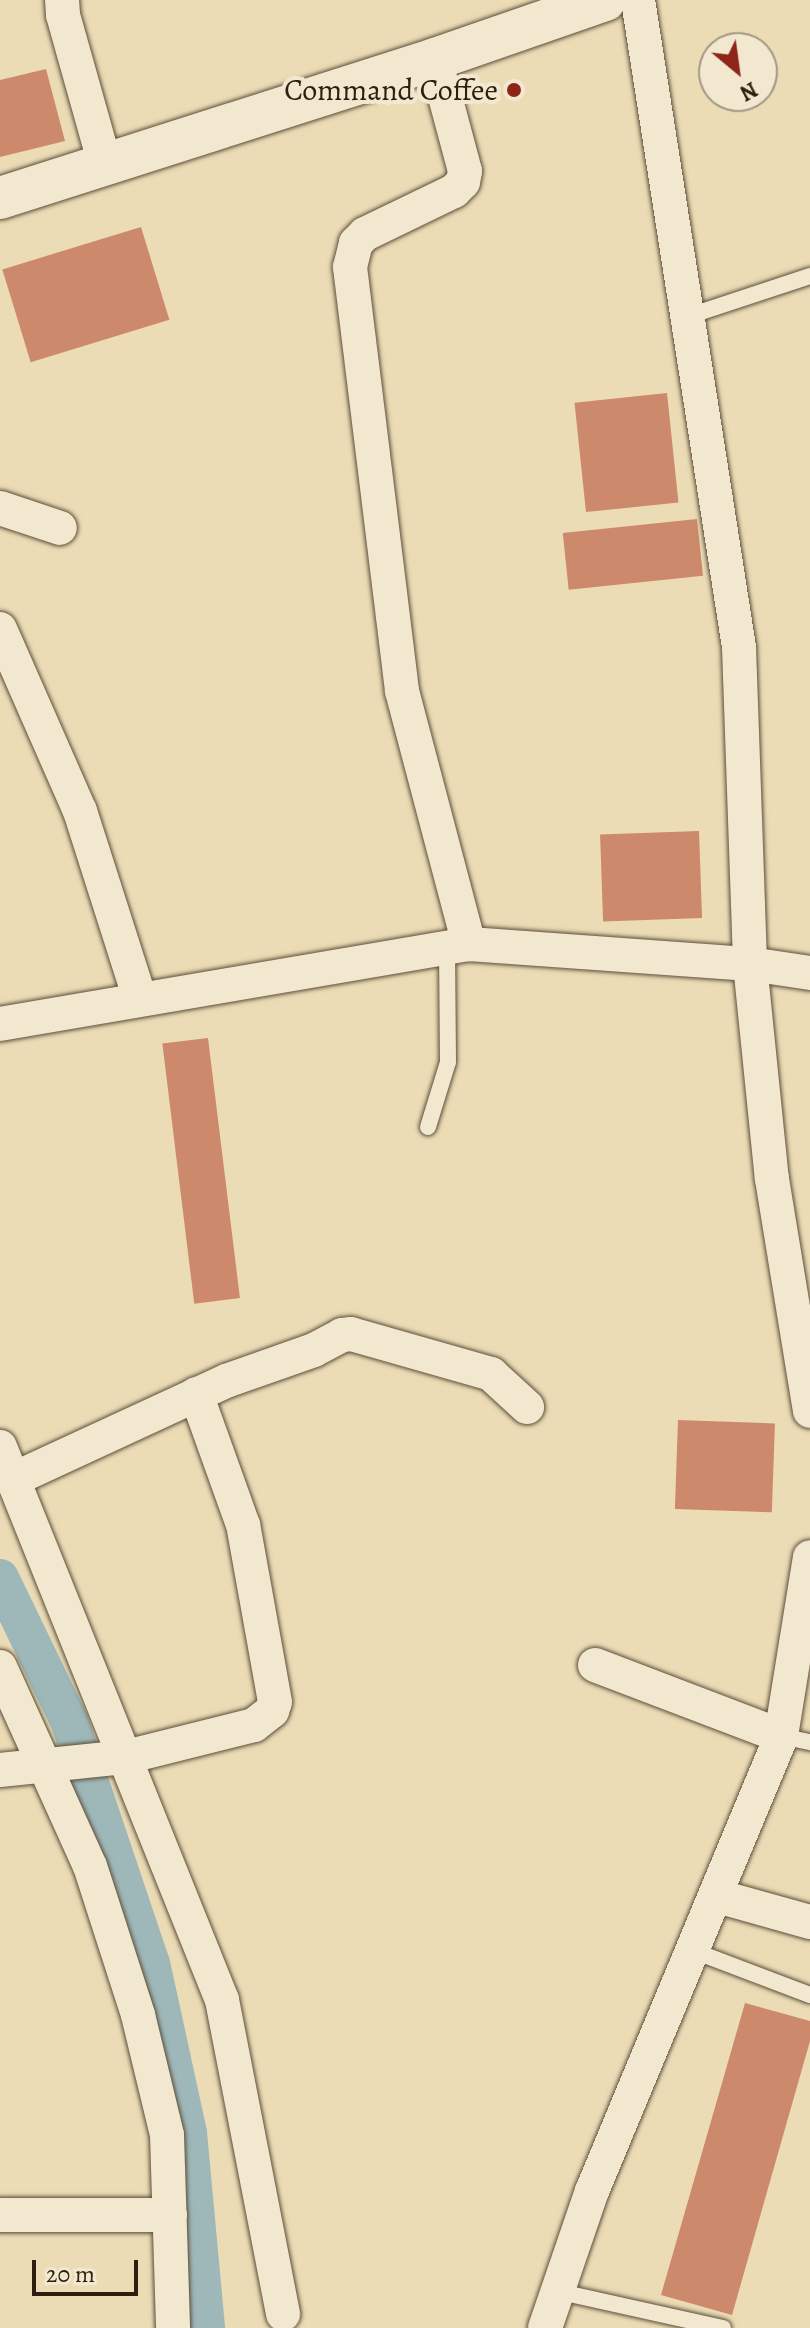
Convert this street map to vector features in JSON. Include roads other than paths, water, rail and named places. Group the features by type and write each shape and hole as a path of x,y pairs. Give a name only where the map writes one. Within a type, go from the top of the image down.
{"street":[{"path":"62,0 63,15 105,164"},
{"path":"0,198 435,59 605,0"},
{"path":"638,0 685,318 739,647 750,964 772,1179 810,1411"},
{"path":"435,59 465,171 463,182 454,191 365,234 356,243 350,267 402,691 458,946"},
{"path":"0,508 60,528"},
{"path":"0,629 80,811 140,999"},
{"path":"0,1024 458,946 750,964 810,973"},
{"path":"14,1479 196,1394 351,1334 491,1374 527,1407"},
{"path":"0,1770 117,1758 254,1725 265,1720 275,1702 243,1525 196,1394"},
{"path":"0,1447 117,1758 222,2000 283,2314"},
{"path":"545,2328 592,2191 717,1896 796,1739 810,1557"},
{"path":"595,1665 796,1739"},
{"path":"0,1667 54,1764 138,2015 167,2135 173,2328"},
{"path":"717,1896 810,1922"},
{"path":"0,2215 170,2215"}],"lane":[{"path":"685,318 810,276"},
{"path":"428,1127 448,1062 458,946"},
{"path":"694,1951 810,1995"},
{"path":"556,2291 723,2328"}],"waterway":[{"path":"0,1578 70,1723 151,1963 188,2133 206,2328"}],"place":[{"name":"Command Coffee","path":"514,90"}]}
